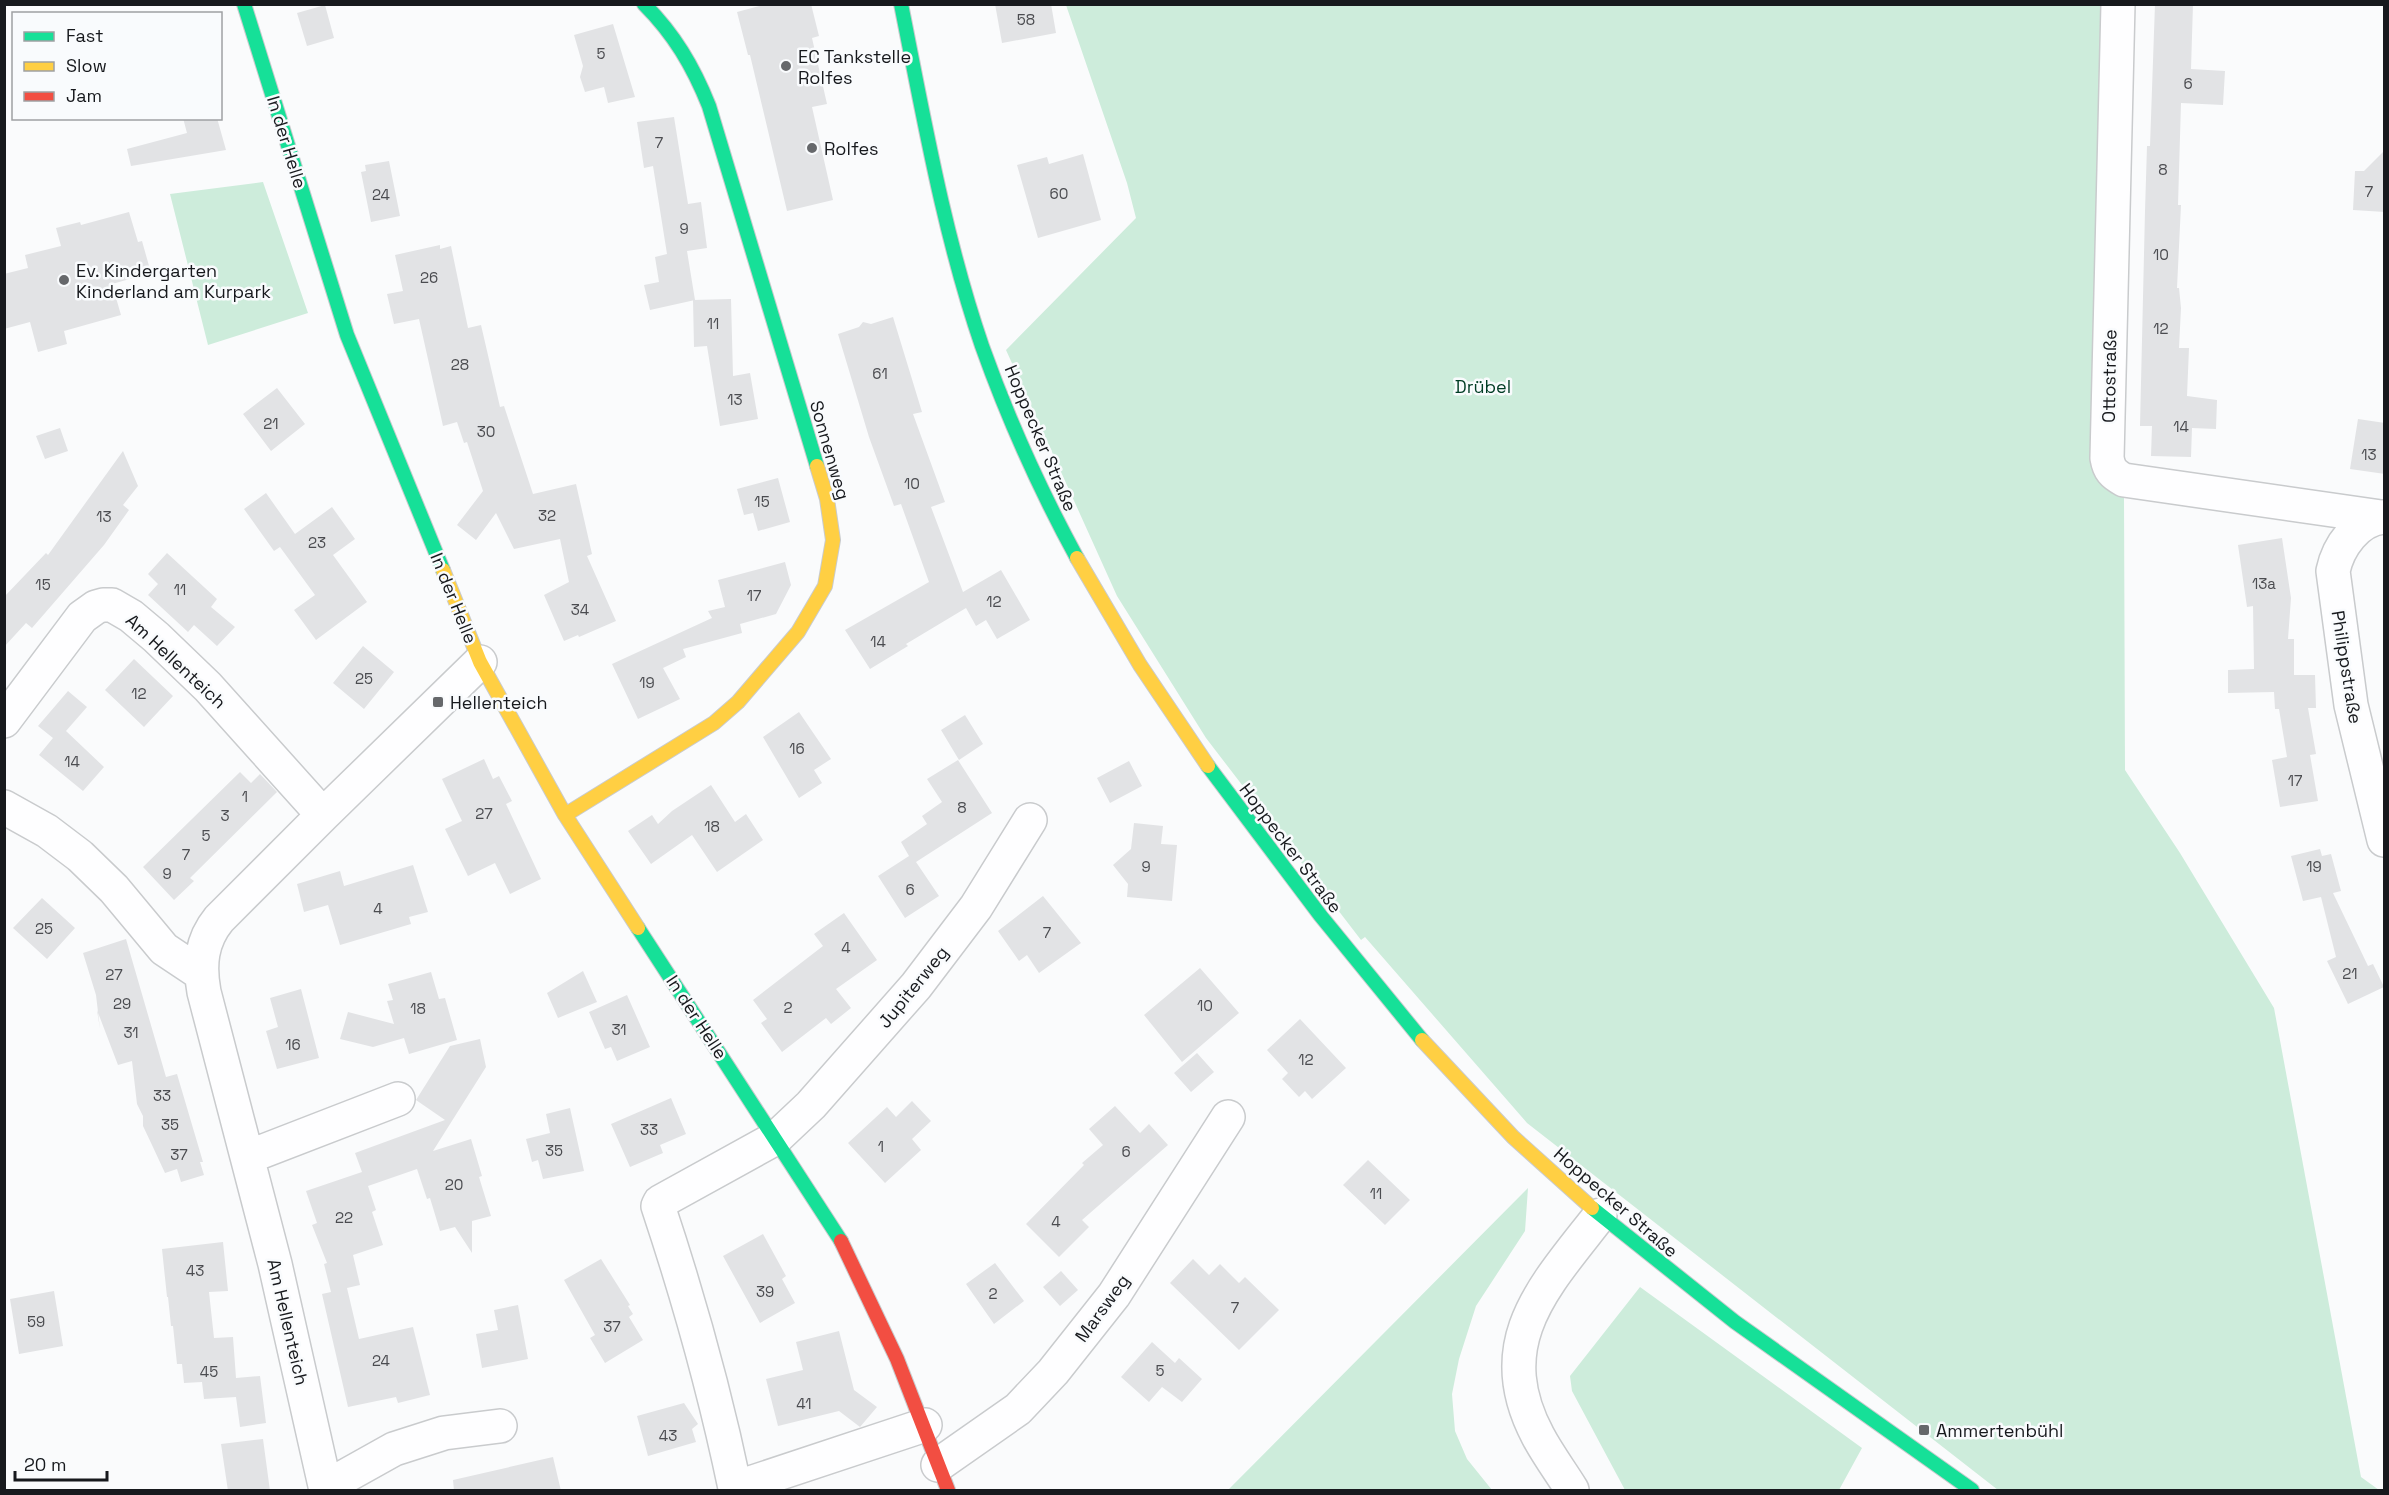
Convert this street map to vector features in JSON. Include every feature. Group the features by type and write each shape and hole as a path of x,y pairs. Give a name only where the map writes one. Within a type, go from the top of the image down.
{"street":[{"name":"In der Helle","path":"244,4 347,335 480,662 565,815 836,1232 858,1272 925,1425 943,1478"},
{"name":"Sonnenweg","path":"565,815 726,713 798,632 825,586 832,556 832,522 827,499 709,106 698,77 683,48 644,4"},
{"name":"Hoppecker Straße","path":"901,4 931,151 979,338 999,393 1062,533 1097,598 1170,713 1249,824 1390,1003 1513,1137 1600,1215 1750,1334 1972,1491"},
{"name":"Ottostraße","path":"2118,4 2107,458 2109,468 2114,475 2124,480 2383,517"},
{"name":"Philippstraße","path":"2383,517 2371,521 2347,538 2339,551 2332,571 2351,705 2385,840"},
{"name":"Am Hellenteich","path":"4,721 82,617 96,607 112,605 131,616 187,665 322,815"},
{"name":"Am Hellenteich","path":"480,662 322,815 212,928 204,948 200,973 275,1264 326,1489 394,1449 444,1433 500,1426"},
{"path":"4,807 46,831 74,852 114,889 164,949 200,973"},
{"name":"Jupiterweg","path":"776,1138 811,1106 916,986 976,907 1030,820"},
{"path":"248,1157 398,1098"},
{"name":"Marsweg","path":"943,1478 1018,1409 1053,1372 1114,1295 1228,1117"},
{"path":"776,1138 663,1199 658,1206 700,1337 719,1408 735,1489 925,1425"},
{"path":"1572,1491 1538,1436 1528,1415 1520,1388 1520,1346 1535,1302 1600,1215"}],"green space":[{"name":"Drübel","path":"1066,5 2105,5 2124,496 2125,770 2180,853 2274,1008 2361,1477 2379,1490 1998,1490 1527,1123 1365,937 1361,940 1206,738 1117,596 1006,350 1136,218 1127,183"},
{"path":"263,182 308,313 208,345 170,194"},
{"path":"1528,1188 1525,1231 1476,1306 1459,1359 1452,1394 1455,1431 1467,1459 1492,1490 1228,1490"},
{"path":"1640,1287 1862,1448 1839,1490 1625,1490 1572,1391 1570,1376"}],"building":[{"path":"767,4 811,4 819,36 812,38 827,104 812,107 833,200 787,211 750,55 748,55 737,12"},
{"path":"995,4 1051,4 1056,33 1002,43"},
{"path":"2155,4 2193,4 2191,69 2225,71 2223,105 2181,103 2178,205 2181,205 2177,288 2179,288 2181,308 2179,348 2189,348 2187,396 2217,400 2216,429 2192,428 2191,457 2151,456 2152,426 2140,426 2147,146 2150,146"},
{"path":"325,5 334,38 307,46 297,13"},
{"path":"613,24 635,97 608,103 604,87 585,92 580,77 583,66 574,35"},
{"path":"674,117 688,204 701,202 707,248 687,251 695,300 650,310 644,285 659,282 655,257 667,254 653,166 644,168 637,122"},
{"path":"184,120 218,120 226,150 131,166 127,149 187,133"},
{"path":"2385,150 2385,212 2353,210 2355,171 2364,171"},
{"path":"1083,154 1101,220 1038,238 1017,165 1047,157 1049,164"},
{"path":"389,161 400,216 371,222 361,172 366,171 365,165"},
{"name":"Ev. Kindergarten Kinderland am Kurpark","path":"129,212 138,242 142,241 151,273 112,284 121,315 64,331 67,344 38,352 30,322 4,329 4,274 28,268 25,255 61,246 56,228 80,222 81,225"},
{"path":"440,245 440,249 451,246 468,328 481,325 500,407 504,406 533,494 576,484 592,554 587,556 616,621 579,637 578,635 564,641 544,595 569,582 560,539 514,549 496,513 476,540 457,525 483,491 467,442 464,443 457,422 443,426 419,319 394,324 387,294 403,291 395,255"},
{"path":"731,299 733,376 750,373 758,419 720,426 707,346 694,347 693,300"},
{"path":"893,317 922,412 913,414 945,502 931,507 963,592 1001,570 1030,620 997,639 986,620 976,626 966,608 870,669 845,630 929,582 901,504 894,506 869,437 838,334 859,327 863,322 871,324"},
{"path":"277,388 305,424 271,451 243,414"},
{"path":"2358,419 2385,423 2385,474 2350,469"},
{"path":"60,428 68,451 45,459 36,436"},
{"path":"123,451 138,486 123,505 129,510 104,545 32,628 26,623 4,647 4,597 46,553 48,555"},
{"path":"778,478 790,522 758,531 753,513 744,515 737,489"},
{"path":"266,493 295,534 332,507 355,539 333,555 367,602 316,640 294,610 315,595 280,547 274,551 244,509"},
{"path":"2282,538 2291,598 2288,639 2294,639 2294,675 2315,675 2316,708 2308,708 2316,754 2310,755 2318,801 2280,807 2272,760 2287,757 2279,709 2275,709 2274,692 2228,693 2228,670 2254,669 2253,606 2247,607 2238,545"},
{"path":"167,553 217,599 211,607 235,627 217,646 194,625 188,632 148,595 158,584 148,574"},
{"path":"785,562 791,585 776,614 740,624 742,633 683,649 686,657 663,668 680,699 638,719 612,664 712,618 708,611 725,607 718,580"},
{"path":"363,646 394,672 364,709 333,683"},
{"path":"134,659 173,696 144,727 105,690"},
{"path":"68,691 87,707 66,731 104,767 83,791 39,755 53,738 38,726"},
{"path":"799,712 831,759 814,770 822,783 799,798 763,737"},
{"path":"965,715 983,744 959,760 941,730"},
{"path":"484,759 493,779 499,776 512,801 506,804 541,879 510,894 495,863 468,876 445,829 462,821 442,779"},
{"path":"958,760 992,813 916,862 939,896 905,918 878,876 909,856 901,842 927,824 922,816 942,802 927,779"},
{"path":"1129,761 1142,786 1110,803 1097,778"},
{"path":"240,772 251,783 260,774 277,792 190,878 194,881 174,900 143,867"},
{"path":"711,785 735,822 746,814 763,840 717,872 692,835 651,864 628,831 652,815 658,824 672,811"},
{"path":"1134,823 1163,826 1161,844 1177,845 1172,901 1127,897 1128,884 1113,865 1131,849"},
{"path":"2320,849 2322,856 2331,854 2341,891 2333,893 2368,966 2373,964 2384,987 2348,1004 2327,961 2336,957 2321,897 2303,901 2291,856"},
{"path":"413,865 428,912 409,917 411,924 340,945 328,905 304,912 297,884 340,871 344,886"},
{"path":"1043,896 1081,943 1039,973 1027,955 1019,961 998,931"},
{"path":"42,898 75,928 47,959 13,928"},
{"path":"844,913 877,960 836,989 851,1008 831,1024 826,1018 782,1052 761,1023 767,1019 753,1000 823,946 814,934"},
{"path":"126,939 166,1077 177,1074 203,1162 200,1162 204,1175 181,1182 177,1169 165,1173 143,1126 143,1116 137,1104 132,1061 118,1065 98,1013 96,995 83,953"},
{"path":"1200,968 1239,1013 1182,1062 1144,1015"},
{"path":"583,971 597,1002 558,1018 547,993"},
{"path":"431,972 439,999 445,998 457,1040 409,1054 404,1038 373,1047 340,1039 348,1012 394,1024 387,1001 393,1000 388,984"},
{"path":"301,989 319,1058 277,1069 266,1031 278,1027 270,998"},
{"path":"627,995 650,1047 617,1061 611,1047 605,1049 589,1012"},
{"path":"1300,1019 1346,1068 1312,1099 1305,1091 1299,1097 1282,1079 1288,1073 1267,1050"},
{"path":"480,1039 486,1067 433,1151 471,1139 482,1176 479,1177 491,1216 472,1221 472,1253 455,1227 440,1231 430,1198 427,1199 417,1169 368,1186 376,1210 372,1212 383,1245 353,1255 360,1285 347,1288 359,1339 413,1327 430,1395 398,1403 396,1397 348,1407 322,1294 331,1292 324,1264 327,1263 312,1225 317,1223 306,1191 362,1172 355,1153 445,1120 416,1100 450,1046"},
{"path":"1197,1053 1214,1072 1191,1092 1174,1073"},
{"path":"671,1098 686,1134 660,1145 663,1153 630,1167 611,1124"},
{"path":"912,1101 931,1121 912,1139 921,1150 885,1183 848,1143 887,1107 896,1117"},
{"path":"1115,1106 1140,1133 1149,1124 1168,1145 1082,1220 1089,1227 1059,1257 1026,1224 1084,1165 1082,1163 1103,1145 1089,1129"},
{"path":"570,1108 584,1171 543,1179 538,1160 532,1162 526,1139 550,1133 546,1114"},
{"path":"1368,1160 1410,1200 1385,1225 1343,1185"},
{"path":"763,1234 786,1276 782,1279 795,1303 760,1323 723,1256"},
{"path":"223,1242 228,1291 209,1292 214,1338 233,1337 236,1378 260,1376 266,1423 240,1427 236,1397 204,1399 202,1382 184,1383 182,1364 177,1364 162,1249"},
{"path":"601,1259 630,1305 628,1306 633,1314 629,1317 643,1340 605,1363 590,1338 595,1335 564,1280"},
{"path":"1193,1259 1209,1275 1220,1264 1239,1283 1245,1277 1279,1310 1239,1350 1170,1283"},
{"path":"995,1263 1024,1301 994,1324 966,1284"},
{"path":"1061,1271 1078,1290 1060,1306 1043,1287"},
{"path":"54,1291 63,1346 19,1354 10,1299"},
{"path":"518,1305 528,1359 482,1368 476,1334 498,1330 494,1310"},
{"path":"839,1331 854,1390 877,1407 860,1427 839,1411 778,1426 766,1379 803,1370 796,1342"},
{"path":"1152,1342 1175,1363 1179,1358 1202,1379 1182,1402 1162,1387 1149,1402 1121,1377"},
{"path":"684,1403 698,1424 692,1429 696,1442 648,1456 637,1416"},
{"path":"263,1439 270,1491 228,1491 221,1444"},
{"path":"553,1457 561,1491 454,1491 453,1480"}],"traffic: fast":[{"path":"244,4 347,335 443,570"},
{"path":"644,4 665,27 682,51 709,106 817,466"},
{"path":"901,4 946,219 982,346 1014,427 1077,558"},
{"path":"1208,766 1320,915 1422,1040"},
{"path":"638,928 841,1241"},
{"path":"1592,1208 1735,1322 1972,1490"}],"traffic: slow":[{"path":"565,815 714,723 738,702 798,632 825,586 833,540 827,499 817,466"},
{"path":"1077,558 1140,665 1208,766"},
{"path":"443,570 480,662 565,815 638,928"},
{"path":"1422,1040 1513,1137 1592,1208"}],"traffic: jam":[{"path":"841,1241 897,1359 948,1490"}],"place":[{"name":"EC Tankstelle Rolfes","path":"786,66"},
{"name":"Rolfes","path":"812,148"},
{"name":"Ev. Kindergarten Kinderland am Kurpark","path":"64,280"},
{"name":"Hellenteich","path":"438,702"},
{"name":"Ammertenbühl","path":"1924,1430"}]}
